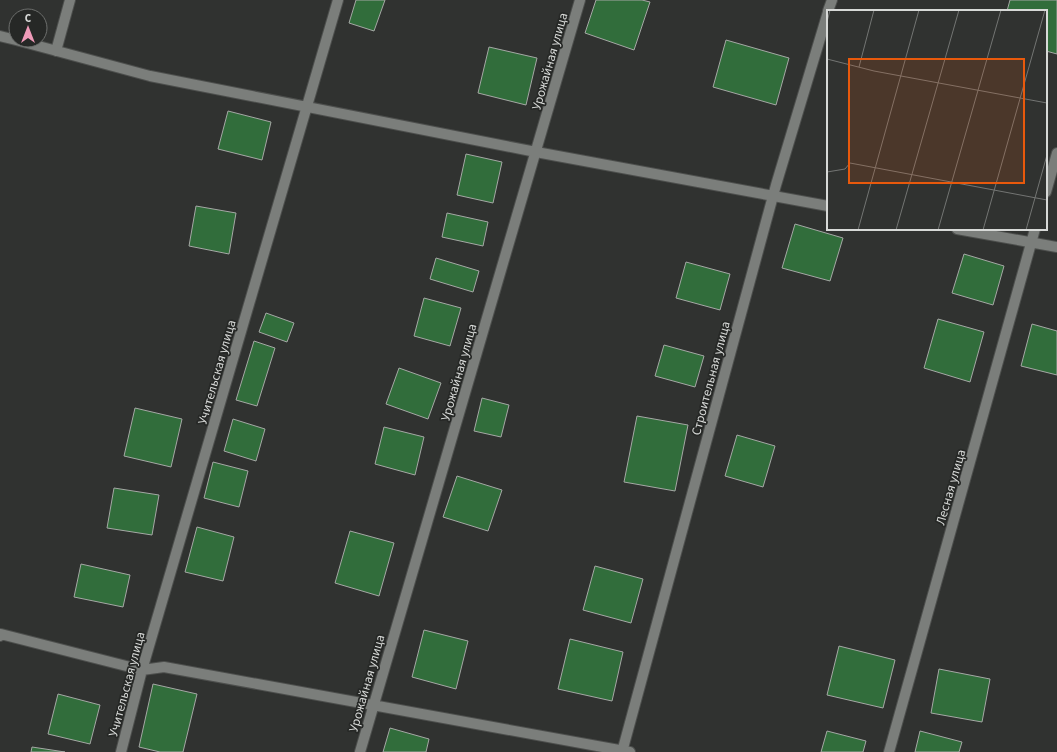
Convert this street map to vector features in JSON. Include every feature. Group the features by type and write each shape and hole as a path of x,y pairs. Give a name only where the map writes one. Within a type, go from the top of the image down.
{"street":[{"path":"56,51 70,0"},
{"name":"Учительская улица","path":"121,752 142,670 338,0"},
{"name":"Урожайная улица","path":"360,752 580,0"},
{"name":"Строительная улица","path":"828,10 832,0"},
{"name":"Строительная улица","path":"625,751 773,195 827,14"},
{"path":"45,48 150,76 536,152 827,206"},
{"path":"1047,188 1057,153"},
{"path":"962,230 1057,247"},
{"name":"Лесная улица","path":"889,752 1035,230"},
{"path":"0,636 1,634 142,670 164,667 625,751"}],"building":[{"path":"356,0 385,0 374,31 349,23"},
{"path":"596,0 642,0 650,2 634,50 585,33"},
{"path":"1010,0 1057,0 1057,54 1047,51 1047,10 1007,10"},
{"path":"726,40 789,58 776,105 713,87"},
{"path":"489,47 537,58 526,105 478,93"},
{"path":"228,111 271,122 262,160 218,149"},
{"path":"466,154 502,162 493,203 457,195"},
{"path":"196,206 236,213 229,254 189,246"},
{"path":"447,213 488,222 483,246 442,237"},
{"path":"795,224 843,238 830,281 782,268"},
{"path":"964,254 1004,266 993,305 952,293"},
{"path":"436,258 479,271 473,292 430,279"},
{"path":"686,262 730,274 720,310 676,298"},
{"path":"424,298 461,308 450,346 414,336"},
{"path":"266,313 294,323 287,342 259,332"},
{"path":"938,319 984,332 970,382 924,368"},
{"path":"1032,324 1057,331 1057,375 1021,366"},
{"path":"254,341 275,348 257,406 236,400"},
{"path":"664,345 704,356 695,387 655,376"},
{"path":"399,368 441,383 428,419 386,404"},
{"path":"482,398 509,405 501,437 474,431"},
{"path":"135,408 182,419 171,467 124,456"},
{"path":"637,416 688,425 675,491 624,482"},
{"path":"233,419 265,429 256,461 224,451"},
{"path":"384,427 424,437 415,475 375,464"},
{"path":"737,435 775,446 763,487 725,476"},
{"path":"213,462 248,471 239,507 204,498"},
{"path":"457,476 502,490 488,531 443,517"},
{"path":"114,488 159,495 152,535 107,528"},
{"path":"197,527 234,537 223,581 185,572"},
{"path":"350,531 394,543 379,596 335,583"},
{"path":"81,564 130,575 123,607 74,597"},
{"path":"595,566 643,579 631,623 583,610"},
{"path":"424,630 468,641 456,689 412,677"},
{"path":"570,639 623,652 612,701 558,689"},
{"path":"839,646 895,660 883,708 827,695"},
{"path":"939,669 990,679 982,722 931,713"},
{"path":"153,684 197,694 183,752 160,752 139,747"},
{"path":"58,694 100,705 90,744 48,734"},
{"path":"390,728 429,739 426,752 383,752"},
{"path":"827,731 866,741 863,752 821,752"},
{"path":"920,731 962,742 959,752 915,752"},
{"path":"32,747 65,752 31,752"}]}
